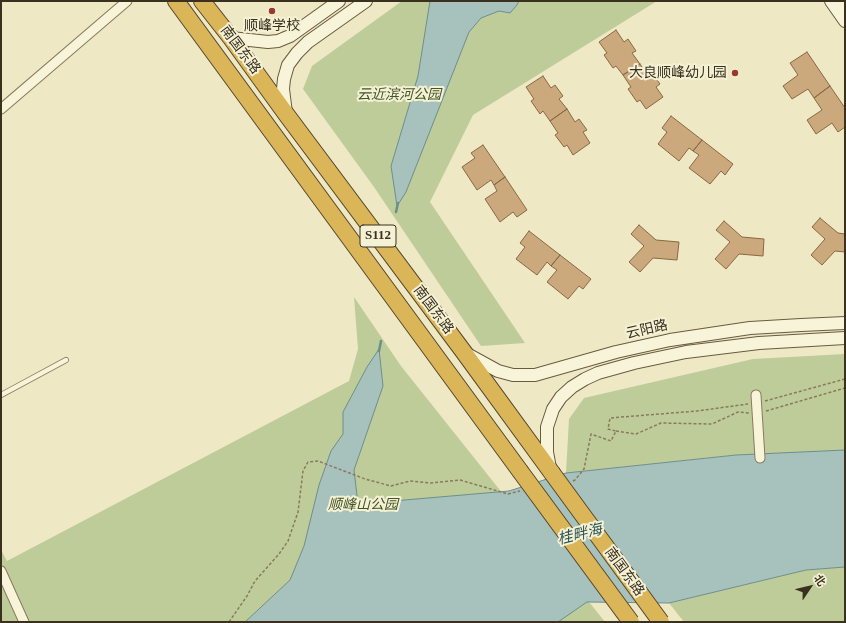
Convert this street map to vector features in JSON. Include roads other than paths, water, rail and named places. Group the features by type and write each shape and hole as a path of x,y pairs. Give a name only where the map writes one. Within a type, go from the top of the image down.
{"highway":[{"name":"南国东路","path":"176,1 631,622"},
{"name":"南国东路","path":"202,1 232,38 286,114 463,351 661,622"}],"main road":[{"path":"232,38 268,42 278,41 290,36 339,1"},
{"path":"286,114 283,90 284,78 288,65 308,42 366,1"},
{"path":"831,1 845,21"},
{"name":"云阳路","path":"463,351 498,371 512,375 524,376 543,374 616,352 670,340 750,328 801,324 845,323"},
{"name":"云阳路","path":"552,473 547,452 547,427 553,409 561,397 585,378 612,368 686,352 760,343 845,338"},
{"path":"670,340 661,346 662,350 686,352"}],"street":[{"path":"1,109 127,1"},
{"path":"757,399 760,458"},
{"path":"1,570 24,622"}],"lane":[{"path":"1,395 66,360"}],"water":[{"path":"430,1 519,1 510,13 499,11 481,18 469,32 406,192 397,206 391,166 418,76"},
{"name":"桂畔海","path":"379,349 383,386 354,470 358,504 509,491 566,473 736,455 845,450 845,567 806,570 669,603 587,602 558,622 245,622 290,580 304,546 319,485 331,451 343,434 343,412 367,367"}],"waterway":[{"path":"396,212 398,203"},
{"path":"379,351 381,341"}],"place":[{"name":"顺峰学校","path":"272,11"},
{"name":"大良顺峰幼儿园","path":"735,73"}],"park label":[{"name":"云近滨河公园","path":"399,95"},
{"name":"顺峰山公园","path":"363,505"}]}
